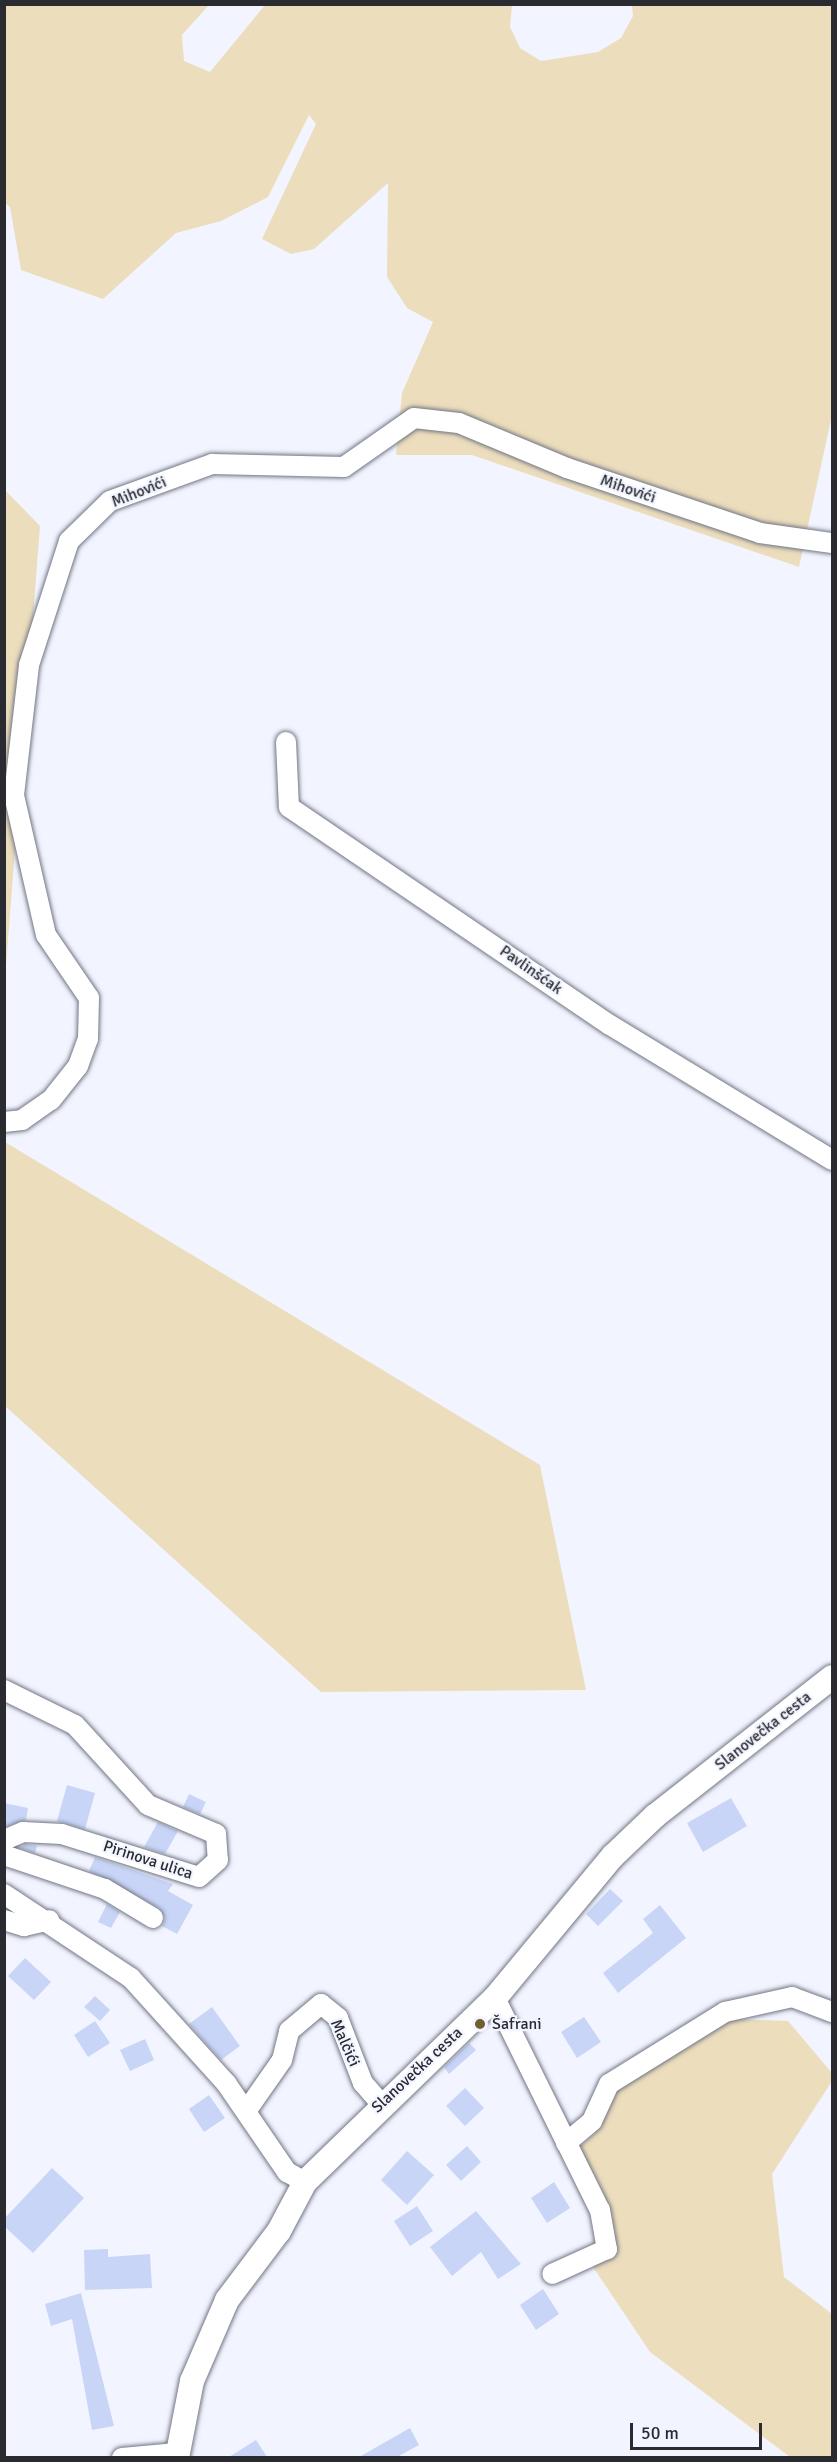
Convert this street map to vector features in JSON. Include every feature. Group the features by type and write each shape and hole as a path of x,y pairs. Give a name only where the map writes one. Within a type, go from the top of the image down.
{"street":[{"name":"Mihovići","path":"4,1122 22,1120 51,1100 78,1066 88,1039 89,998 46,935 14,795 29,665 69,542 110,501 212,464 344,467 414,418 459,423 567,468 760,533 832,543"},
{"name":"Pavlinšćak","path":"286,742 289,807 610,1025 832,1160"},
{"name":"Slanovečka cesta","path":"177,2455 192,2381 227,2300 279,2231 306,2182 381,2104 495,1998 614,1856 832,1677"},
{"name":"Pirinova ulica","path":"4,1690 75,1725 148,1805 216,1834 218,1860 199,1877 62,1834 23,1832 4,1840"},
{"path":"4,1855 105,1889 153,1918"},
{"path":"4,1894 50,1920 131,1978 247,2110 267,2148 287,2172 306,2182"},
{"path":"4,1920 24,1926 50,1920"},
{"path":"566,2143 592,2121 609,2084 726,2012 792,1997 832,2012"},
{"path":"495,1998 600,2210 607,2249 552,2274"},
{"name":"Malčići","path":"247,2110 282,2060 289,2031 321,2004 338,2018 363,2083 381,2104"},
{"path":"122,2457 177,2455"}],"shaded area":[{"path":"5,5 209,5 182,35 184,61 210,72 265,5 512,5 510,27 520,48 541,61 598,52 621,38 633,16 632,5 832,5 832,415 799,567 472,455 396,455 402,393 433,322 407,308 387,277 388,183 314,249 291,254 262,239 316,124 309,115 268,197 221,221 176,233 103,299 21,270 10,207 5,203"},
{"path":"5,490 40,526 5,979"},
{"path":"5,1142 540,1465 586,1690 321,1692 5,1406"},
{"path":"732,2019 788,2021 832,2073 832,2081 772,2174 784,2277 832,2314 832,2457 790,2457 650,2352 589,2261 615,2257 610,2211 578,2149 596,2132 616,2091 669,2051"}],"building":[{"path":"67,1785 95,1793 85,1829 57,1821"},
{"path":"189,1794 206,1802 200,1814 183,1807"},
{"path":"731,1798 747,1826 703,1852 687,1823"},
{"path":"4,1803 28,1808 26,1820 4,1827"},
{"path":"158,1822 178,1831 165,1854 144,1847"},
{"path":"25,1844 37,1846 35,1853 20,1848"},
{"path":"95,1857 173,1884 168,1891 193,1905 177,1934 162,1926 165,1918 159,1908 89,1871"},
{"path":"610,1889 623,1901 598,1926 586,1914"},
{"path":"107,1904 120,1912 111,1928 98,1922"},
{"path":"660,1905 686,1938 618,1993 603,1973 653,1933 643,1919"},
{"path":"25,1958 51,1982 34,2000 8,1976"},
{"path":"95,1996 110,2010 100,2021 84,2007"},
{"path":"212,2007 240,2046 221,2060 189,2024"},
{"path":"584,2017 601,2042 577,2058 561,2032"},
{"path":"95,2021 110,2043 88,2057 74,2035"},
{"path":"145,2039 154,2060 130,2071 120,2050"},
{"path":"469,2043 476,2050 449,2074 444,2067"},
{"path":"465,2088 484,2108 465,2126 446,2106"},
{"path":"209,2095 225,2118 204,2132 189,2109"},
{"path":"467,2146 481,2162 461,2181 446,2165"},
{"path":"407,2151 434,2175 407,2205 381,2180"},
{"path":"52,2168 84,2198 33,2253 4,2226 4,2219"},
{"path":"554,2182 570,2208 547,2223 531,2198"},
{"path":"417,2206 433,2231 410,2246 394,2221"},
{"path":"476,2211 521,2264 498,2279 481,2252 452,2276 430,2247"},
{"path":"108,2249 108,2257 150,2254 152,2288 85,2290 84,2250"},
{"path":"543,2289 559,2314 536,2330 520,2305"},
{"path":"81,2293 114,2426 92,2430 72,2319 51,2326 45,2304"},
{"path":"410,2428 419,2445 397,2457 359,2457"},
{"path":"256,2440 267,2457 229,2457"}],"place":[{"name":"Šafrani","path":"480,2024"}]}
